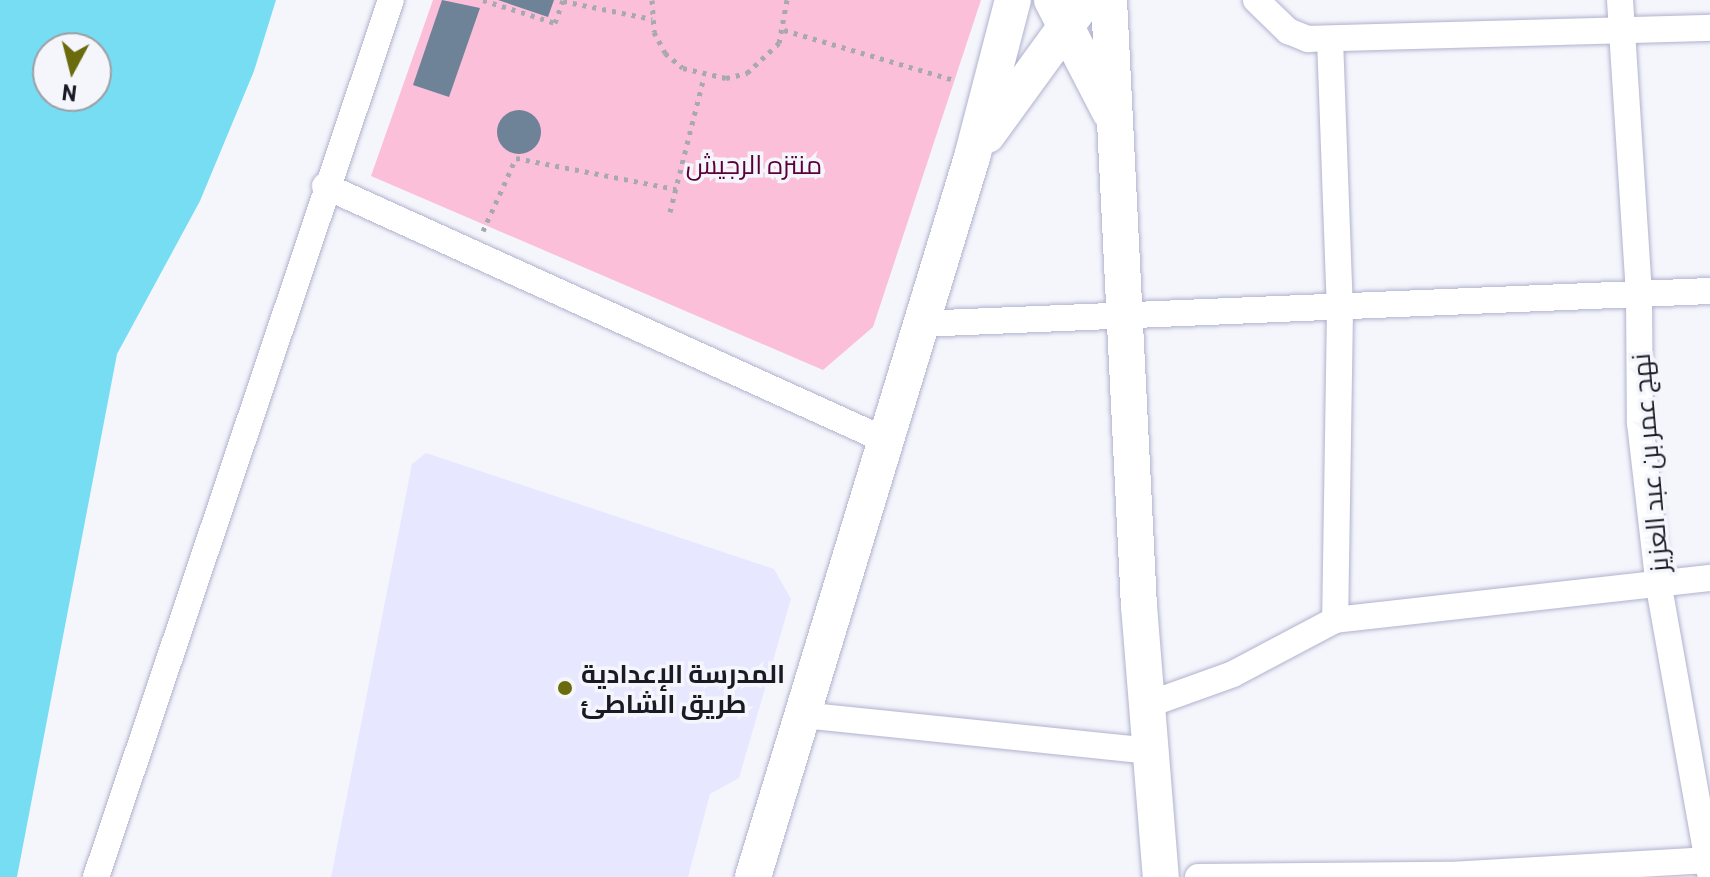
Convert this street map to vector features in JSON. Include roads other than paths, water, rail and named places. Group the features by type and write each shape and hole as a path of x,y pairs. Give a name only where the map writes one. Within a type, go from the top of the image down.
{"street":[{"path":"96,877 325,186 391,0"},
{"path":"753,877 972,157 1013,0"},
{"path":"1109,0 1124,319 1147,705 1161,877"},
{"path":"1256,0 1288,31 1308,39 1710,28"},
{"name":"نهج عمر بن عبد العزيز","path":"1620,0 1639,295 1640,423 1659,587 1708,865"},
{"path":"972,157 1023,83 1067,8"},
{"path":"1067,8 1093,82 1114,120"},
{"path":"1330,39 1340,310 1335,620"},
{"path":"1023,83 1052,75 1093,82"},
{"path":"325,186 885,440"},
{"path":"919,324 1340,310 1710,291"},
{"path":"1147,705 1233,674 1335,620 1659,587 1710,578"},
{"path":"802,715 1152,751"},
{"path":"1198,877 1450,876 1708,865"}],"water":[{"path":"0,0 276,0 254,71 200,201 117,354 17,877 0,877"}],"place":[{"name":"المدرسة الإعدادية طريق الشاطئ","path":"565,688"}],"park label":[{"name":"منتزه الرجيش","path":"754,164"}]}
